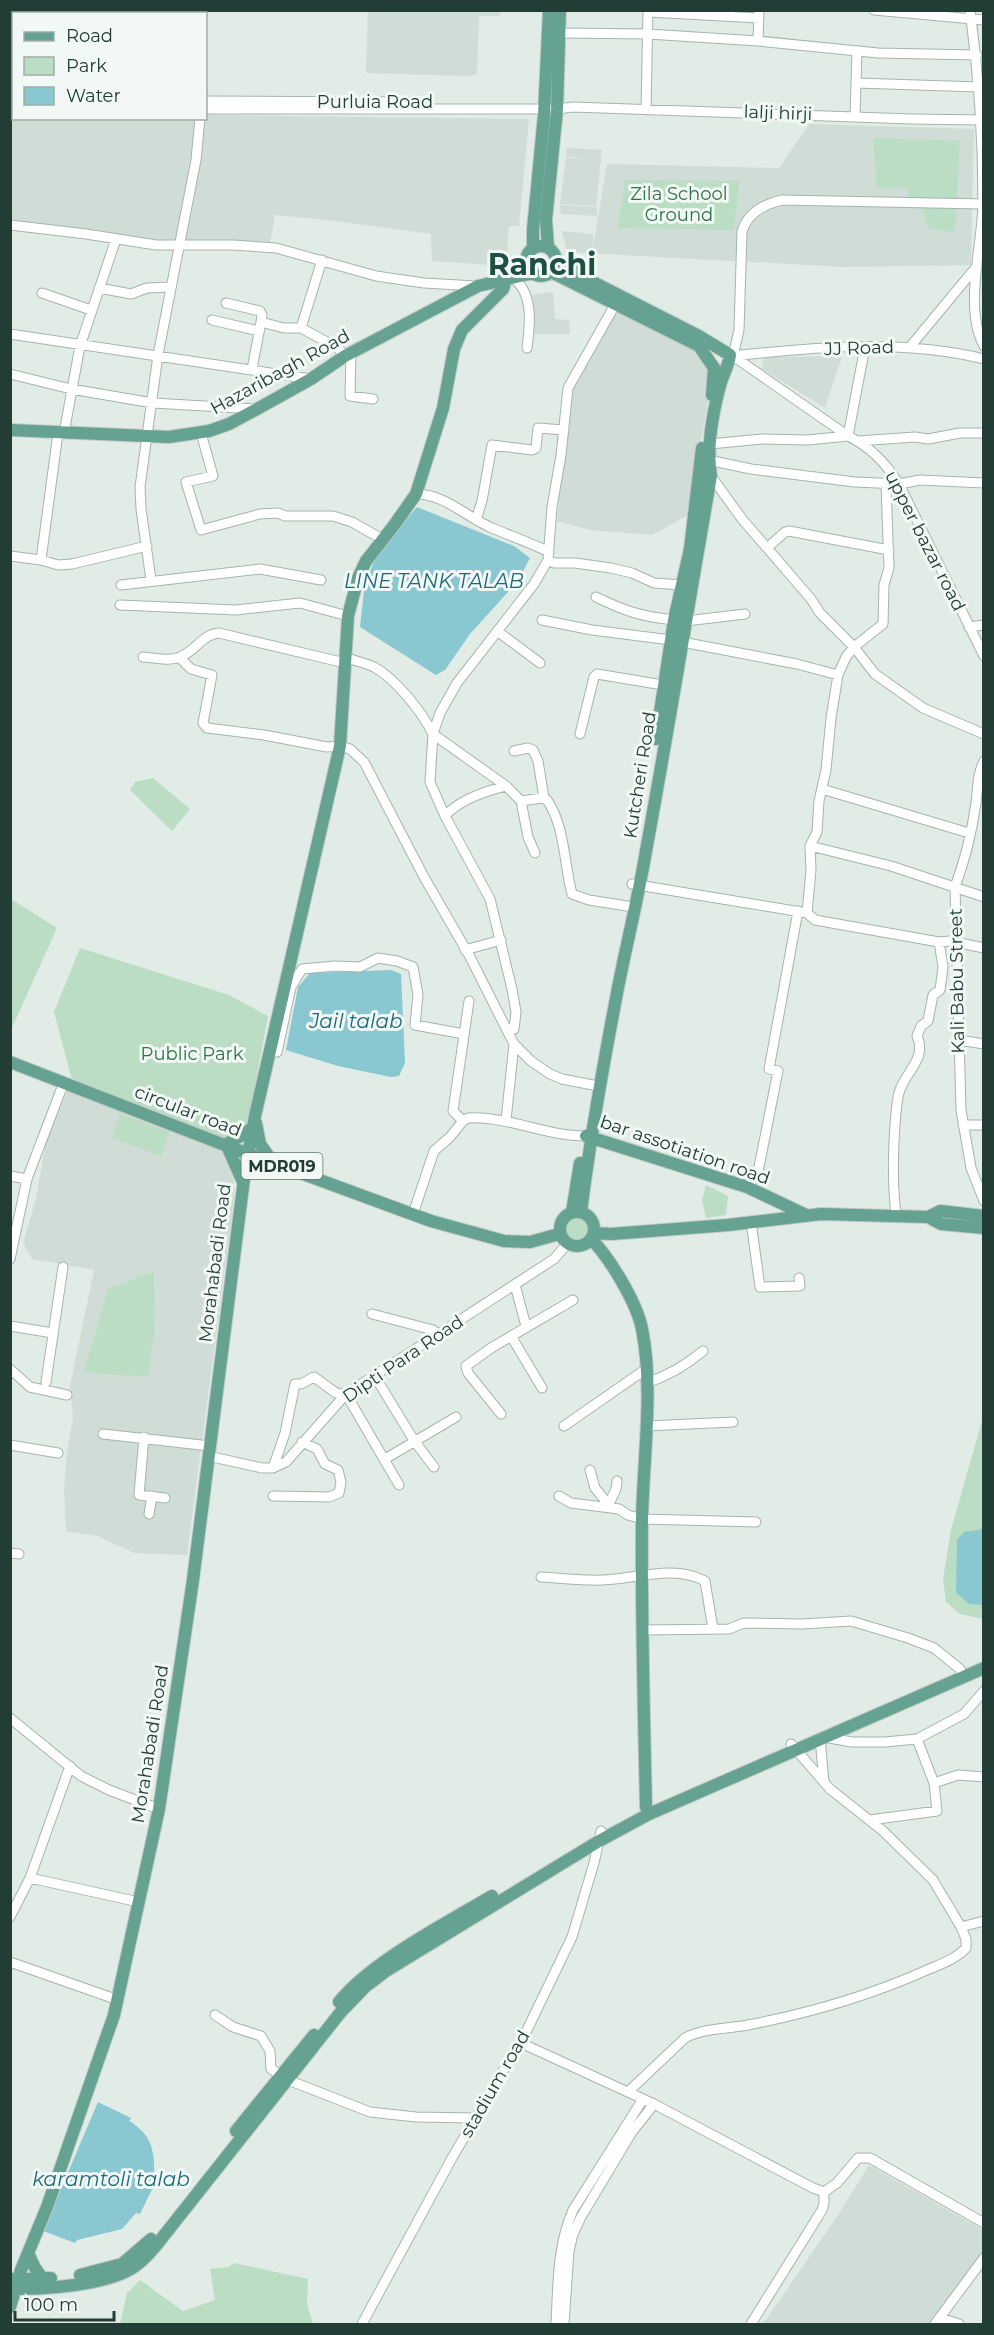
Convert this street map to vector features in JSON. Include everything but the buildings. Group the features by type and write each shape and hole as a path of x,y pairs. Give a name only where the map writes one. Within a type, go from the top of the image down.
{"main road":[{"path":"548,248 546,220 551,106 549,10"},
{"path":"512,278 533,248 533,229 560,33 560,10"},
{"path":"533,248 538,246 552,250 556,259 589,280 728,354"},
{"path":"526,261 533,273 542,276 551,272 556,259"},
{"path":"551,272 699,346 714,368 682,585 680,620"},
{"name":"Hazaribagh Road","path":"10,430 169,437 201,433 230,424 348,355 478,286 533,273"},
{"name":"Morahabadi Road","path":"10,2307 13,2284 47,2207 114,2015 159,1809 193,1580 244,1177 254,1121 340,746 348,616 358,578 366,561 416,494 443,408 454,349 462,330 512,278"},
{"name":"Kutcheri Road","path":"577,1212 588,1136 617,994 676,641 711,476 708,460 710,444 728,354"},
{"path":"588,1136 593,1085 627,906 636,884 663,685 676,641"},
{"name":"circular road","path":"10,1062 226,1146 483,1237 530,1242 560,1233"},
{"path":"254,1121 260,1144 270,1161 244,1177 226,1146 244,1134 254,1121"},
{"name":"bar assotiation road","path":"588,1136 747,1187 807,1215"},
{"path":"647,1810 642,1630 646,1369 642,1327 612,1264 593,1236 592,1220 577,1212 561,1221 560,1233 567,1244 580,1247 593,1236 807,1215 927,1216 940,1211 984,1216"},
{"path":"927,1216 941,1224 984,1228"},
{"path":"611,1234 608,1244 612,1264"},
{"path":"793,1747 822,1737 962,1673 984,1660"},
{"path":"13,2284 104,2270 122,2264 146,2245 340,2013 365,1987 417,1952 600,1836 647,1810 962,1673 984,1668"},
{"path":"13,2284 100,2280 129,2270 140,2262 162,2238 284,2078"},
{"path":"28,2253 43,2279"}],"street":[{"path":"874,10 970,15 984,20"},
{"path":"646,110 648,11 759,14 758,41"},
{"path":"970,15 981,83 983,120 983,204 977,266 980,328 984,346"},
{"path":"560,33 648,34 901,54 977,55"},
{"path":"855,116 857,51"},
{"path":"856,83 981,83"},
{"name":"Purluia Road","path":"207,101 551,106"},
{"name":"lalji hirji","path":"551,106 567,103 573,107 646,110 983,120"},
{"name":"Purluia Road","path":"207,109 551,106"},
{"path":"151,580 140,497 146,436 170,287 196,160 200,120"},
{"path":"728,354 739,330 744,226 754,213 766,204 782,200 983,204"},
{"path":"10,225 156,245 233,245 276,248 376,276 424,283 478,286"},
{"path":"41,560 61,433 80,346 116,239"},
{"path":"301,328 322,260"},
{"path":"909,348 977,266"},
{"path":"512,278 524,288 528,306 527,348"},
{"path":"99,288 131,294 147,288 170,287"},
{"path":"42,293 91,310"},
{"path":"226,303 260,311 262,315 252,369"},
{"path":"508,1029 514,1029 516,1012 501,940 490,899 445,816 430,782 433,734 440,713 457,683 542,573 549,556 552,507 568,388 616,303"},
{"path":"212,320 301,328 348,355 350,396 373,399"},
{"path":"10,334 310,379"},
{"path":"710,444 762,439 808,440 848,436 865,347"},
{"name":"JJ Road","path":"728,354 865,347 909,348 984,359"},
{"name":"upper bazar road","path":"728,354 858,441 883,461 899,484 984,656"},
{"path":"10,374 153,403 257,409"},
{"path":"476,520 482,501 492,445 532,450 536,448 538,428 564,430"},
{"path":"858,441 915,437 928,439 960,433 984,432"},
{"path":"201,433 213,476 186,482 201,530 260,514 278,513 285,516 333,516 352,522 382,539"},
{"path":"708,460 751,469 886,484 920,480 984,483"},
{"path":"711,476 766,548 875,674 923,708 984,734"},
{"path":"747,1187 758,1172 778,1071 769,1069 811,870 810,846 817,832 838,675 846,657 854,647 883,624 882,607 889,568 886,484"},
{"path":"416,494 428,494 441,499 476,520 549,556 554,563 575,563 611,568 632,573 654,583 682,585"},
{"path":"766,548 785,531 789,531 889,550"},
{"path":"10,556 58,565 72,564 147,546"},
{"path":"121,585 260,569 321,580"},
{"path":"596,597 640,616 680,620 745,614"},
{"path":"120,605 236,610 300,603 348,616"},
{"path":"542,620 592,630 676,641 796,664 838,675"},
{"path":"969,627 984,625"},
{"path":"497,631 540,663"},
{"path":"143,657 180,658 208,636 219,633 341,662 346,658 373,667 384,674 415,704 433,734 506,786 521,801 521,829 535,853"},
{"path":"180,658 191,669 212,675 203,723 207,728 264,735 327,747 340,746 350,749 364,762 514,1044 531,1061 550,1074 593,1085"},
{"path":"580,734 594,677 597,674 663,685"},
{"path":"514,751 528,747 533,750 544,798 552,810 560,834 572,894 589,900 627,906"},
{"name":"Kali Babu Street","path":"984,761 977,781 976,803 963,864 955,886 963,1125 971,1168 984,1201"},
{"path":"445,816 451,809 494,789 506,786"},
{"path":"822,789 969,833"},
{"path":"521,801 544,798"},
{"path":"810,846 891,866 984,897"},
{"path":"636,884 803,912 815,920 984,948"},
{"path":"465,950 501,940"},
{"path":"896,1215 893,1170 898,1092 920,1055 921,1045 917,1036 921,1026 928,1021 933,995 940,990 943,967 939,942"},
{"path":"270,1052 277,1052 291,987 302,969 335,966 360,967 378,958 397,961 413,967 418,995 415,1025 464,1034"},
{"path":"463,1120 453,1111 469,1001"},
{"path":"959,1040 984,1044"},
{"path":"506,1120 514,1044"},
{"path":"10,1259 27,1179 64,1082"},
{"path":"413,1214 434,1151 450,1137 463,1120 475,1117 506,1120 568,1135 588,1136"},
{"path":"963,1125 984,1125"},
{"path":"10,1176 27,1179"},
{"path":"751,1222 760,1287 800,1286 799,1278"},
{"name":"Dipti Para Road","path":"273,1468 286,1462 346,1394 554,1259 567,1244"},
{"path":"46,1382 63,1267"},
{"path":"515,1285 526,1326"},
{"path":"501,1414 466,1369 468,1364 526,1326 573,1300"},
{"path":"372,1314 433,1330 437,1334"},
{"path":"10,1326 53,1333"},
{"path":"512,1335 542,1388"},
{"path":"646,1383 687,1365 703,1351"},
{"path":"10,1369 30,1387 67,1395"},
{"path":"564,1426 646,1369"},
{"path":"374,1375 415,1442 434,1467"},
{"path":"103,1434 144,1437 209,1451 262,1468 273,1468 285,1433 294,1384 302,1384 314,1377 336,1393 346,1394 399,1485"},
{"path":"385,1459 456,1417"},
{"path":"646,1426 733,1422"},
{"path":"144,1437 139,1495 165,1498"},
{"path":"273,1496 329,1497 339,1493 341,1482 338,1470 325,1464 317,1449 302,1442"},
{"path":"10,1445 58,1452"},
{"path":"590,1470 595,1488 608,1506"},
{"path":"608,1506 617,1481"},
{"path":"149,1514 152,1496"},
{"path":"559,1496 571,1503 608,1506 642,1519 756,1522"},
{"path":"541,1578 603,1580 643,1575 689,1575 705,1581 713,1629"},
{"path":"642,1630 729,1629 744,1623 851,1621 934,1648 962,1673"},
{"path":"824,1782 822,1737 852,1742 917,1739 964,1714 984,1691"},
{"path":"10,1718 81,1776 109,1790 159,1809"},
{"path":"870,1820 937,1811 934,1783 917,1739"},
{"path":"628,2092 685,2038 695,2033 746,2025 844,2003 916,1975 959,1955 966,1948 966,1939 961,1927 933,1880 870,1820 824,1782 793,1747"},
{"path":"12,1913 30,1878 44,1836 63,1792 70,1767"},
{"path":"934,1783 958,1775 984,1777"},
{"name":"stadium road","path":"362,2325 475,2118 521,2043 572,1937 600,1836"},
{"path":"30,1878 139,1902"},
{"path":"961,1927 984,1921"},
{"path":"10,1962 118,2000"},
{"path":"215,2015 233,2027 261,2036 270,2051 271,2069 284,2078 370,2112 416,2117 475,2118"},
{"path":"521,2043 643,2098 824,2192"},
{"path":"556,2325 562,2244 566,2227 573,2210 643,2098"},
{"path":"564,2325 569,2250 573,2234 580,2217 632,2132 654,2104"},
{"path":"751,2325 822,2210 824,2192 837,2183 858,2158 870,2158 984,2223"},
{"path":"959,2325 938,2321 982,2263"}],"shaded area":[{"path":"500,10 500,16 479,16 477,74 469,76 366,73 368,11"},
{"path":"11,114 12,120 197,120 176,242 11,220"},
{"path":"207,115 529,119 519,226 509,226 506,266 432,261 431,234 275,215 270,244 185,242"},
{"path":"809,124 974,129 971,265 844,267 567,252 562,231 593,234 593,248 607,164 779,168"},
{"path":"566,148 602,150 596,206 560,204 566,158 593,159 566,157"},
{"path":"560,205 597,207 597,216 561,214"},
{"path":"553,292 555,319 569,320 570,334 533,334 531,295"},
{"path":"618,308 692,345 712,379 688,515 652,535 590,530 557,521 568,388"},
{"path":"842,356 825,408 762,369 764,357"},
{"path":"68,1090 226,1151 234,1171 234,1199 187,1555 134,1553 97,1536 66,1531 64,1490 73,1418 70,1386 94,1270 32,1259 23,1243 36,1199 46,1141"},
{"path":"869,2165 983,2230 983,2264 940,2324 763,2324 836,2218"}],"green space":[{"path":"873,138 960,141 955,232 929,229 923,210 909,205 908,188 877,189"},
{"name":"Zila School Ground","path":"625,180 739,181 734,230 618,228"},
{"path":"153,778 190,809 172,831 130,790 135,782"},
{"path":"11,899 57,928 11,1030"},
{"name":"Public Park","path":"80,948 229,995 268,1016 248,1123 224,1138 72,1080 54,1012"},
{"path":"120,1114 169,1132 161,1156 112,1138"},
{"path":"706,1185 728,1196 726,1215 706,1218 702,1200"},
{"path":"573,1218 586,1222 589,1236 575,1239 561,1233 562,1227"},
{"path":"154,1272 155,1327 148,1377 84,1372 108,1289"},
{"path":"983,1417 983,1619 960,1614 946,1602 943,1579 951,1530"},
{"path":"234,2263 308,2279 307,2304 313,2324 120,2324 127,2293 140,2280 183,2311 215,2300 210,2269 229,2267"}],"water":[{"name":"LINE TANK TALAB","path":"417,507 514,546 530,558 518,581 470,634 445,670 436,675 360,627 364,591 376,554"},
{"name":"Jail talab","path":"391,970 401,974 405,1063 399,1076 391,1077 338,1066 286,1050 298,987 310,973"},
{"path":"983,1529 983,1605 969,1604 956,1592 957,1540 964,1532"},
{"name":"karamtoli talab","path":"98,2102 131,2118 129,2121 143,2132 151,2145 156,2181 140,2214 136,2213 122,2229 77,2240 75,2243 43,2231"}],"district":[{"name":"Ranchi","path":"542,264"}]}
